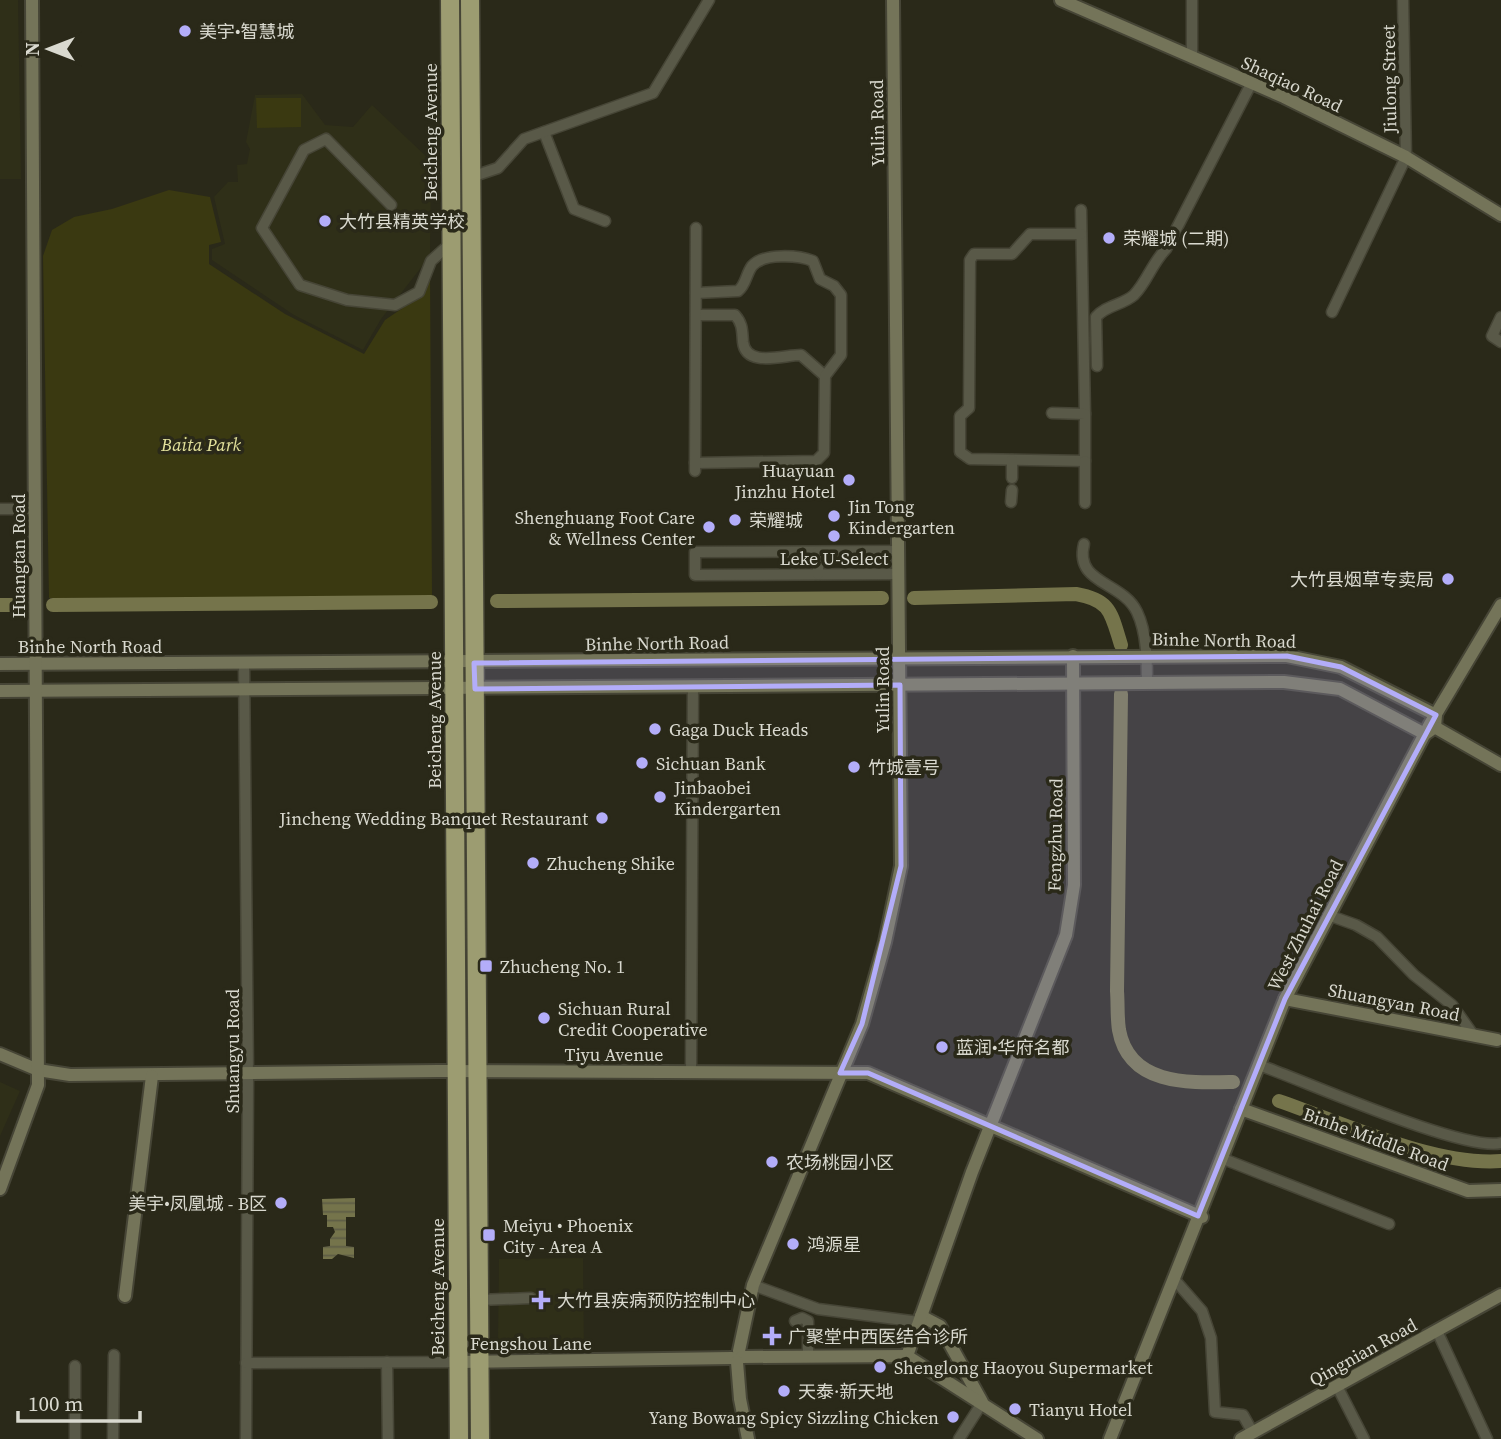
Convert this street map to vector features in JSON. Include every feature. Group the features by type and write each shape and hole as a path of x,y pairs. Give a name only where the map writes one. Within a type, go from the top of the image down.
{"highway":[{"name":"Beicheng Avenue","path":"450,0 460,1439"},
{"path":"470,0 480,1439"}],"street":[{"name":"Huangtan Road","path":"0,1189 38,1085 33,0"},
{"path":"471,177 498,168 524,139 653,93 709,0"},
{"name":"Yulin Road","path":"748,1439 740,1399 737,1357 753,1285 862,1024 899,876 900,685 893,0"},
{"name":"Shaqiao Road","path":"1061,0 1251,84 1406,157 1501,215"},
{"path":"1192,0 1192,58"},
{"name":"Jiulong Street","path":"1403,0 1406,157"},
{"path":"1097,366 1096,317 1109,307 1129,299 1141,287 1157,258 1166,249 1251,84"},
{"path":"544,131 574,209 605,221"},
{"path":"391,205 326,139 304,150 262,228 300,285 347,300 395,305 419,292 434,257 451,243"},
{"path":"1332,312 1406,157"},
{"path":"1081,210 1084,503"},
{"path":"696,228 695,467 816,461 824,453 825,376 841,355 841,295 834,286 820,279 814,271 813,261 805,258 761,259 753,265 743,288 738,291 696,293"},
{"path":"1081,234 1030,234 1012,254 974,254 970,260 968,408 960,416 959,446 964,457 970,459 1085,461"},
{"path":"696,315 735,315 741,322 744,347 749,355 758,358 802,355 825,376"},
{"path":"1501,317 1492,337 1501,342"},
{"path":"1052,414 1085,414"},
{"path":"1012,460 1012,478"},
{"path":"1011,502 1012,490"},
{"path":"0,509 35,509"},
{"path":"1084,544 1082,564 1085,570 1091,577 1122,593 1136,609 1145,656 1145,683"},
{"path":"818,551 818,574"},
{"path":"898,551 695,552 695,575 898,576"},
{"name":"West Zhuhai Road","path":"1113,1439 1288,999 1432,725 1501,605"},
{"name":"West Zhuhai Road","path":"1432,725 1501,616"},
{"name":"Fengzhu Road","path":"907,1356 990,1126 1066,935 1074,885 1073,656"},
{"name":"Binhe North Road","path":"0,664 1287,656 1341,667 1432,725"},
{"name":"Shuangyu Road","path":"244,663 248,1076 246,1439"},
{"path":"0,691 1284,682 1340,689 1432,725 1501,765"},
{"path":"691,1072 693,686"},
{"path":"1330,916 1356,925 1377,937 1414,975 1452,1004 1474,1036"},
{"name":"Shuangyan Road","path":"1288,999 1500,1042"},
{"name":"Tiyu Avenue","path":"0,1054 38,1070 70,1075 248,1076 457,1071 868,1073 1200,1217"},
{"name":"Binhe Middle Road","path":"1262,1066 1446,1135 1480,1144 1501,1143"},
{"path":"125,1296 152,1076"},
{"name":"Binhe Middle Road","path":"1243,1110 1468,1191 1501,1190"},
{"path":"1223,1159 1389,1224"},
{"path":"1176,1281 1202,1311 1211,1338 1216,1412 1243,1415 1247,1436"},
{"path":"753,1285 818,1309 920,1319 940,1326 982,1403"},
{"name":"Qingnian Road","path":"1247,1436 1501,1295"},
{"path":"479,1300 531,1298"},
{"path":"808,1357 808,1321 818,1309"},
{"path":"794,1321 802,1318 808,1321"},
{"path":"1437,1331 1486,1439"},
{"path":"113,1439 114,1355"},
{"path":"907,1356 915,1358 965,1396 982,1403 1037,1439"},
{"name":"Fengshou Lane","path":"246,1363 907,1356"},
{"path":"387,1362 388,1439"},
{"path":"75,1366 75,1439"},
{"path":"1336,1386 1364,1439"},
{"path":"960,1439 982,1403"}],"highlighted area":[{"path":"1287,656 1341,667 1436,715 1285,999 1198,1216 868,1073 840,1073 862,1024 901,866 900,685 475,689 474,663"}],"shaded area":[{"path":"0,0 18,0 21,179 0,179"},
{"name":"大竹县精英学校","path":"302,94 325,125 353,127 372,105 431,161 430,256 381,319 363,350 294,315 212,260 212,249 225,244 214,197 228,182 238,182 237,165 247,164 250,149 246,142 255,95"},
{"path":"0,1082 20,1091 0,1136"},
{"path":"355,1198 355,1217 346,1217 346,1246 354,1247 354,1258 338,1254 332,1259 323,1259 323,1247 330,1246 330,1239 335,1232 333,1227 327,1227 327,1215 323,1215 322,1199"},
{"name":"大竹县疾病预防控制中心","path":"583,1258 584,1354 508,1353 498,1341 499,1259"}],"green space":[{"path":"256,98 301,98 301,127 257,128"},
{"name":"Baita Park","path":"169,190 210,197 221,242 209,245 209,264 285,314 364,354 385,320 419,297 430,271 432,597 49,598 43,256 52,230 74,217 112,209"}],"waterway":[{"path":"914,598 1076,594 1103,604 1112,616 1121,645"},
{"path":"497,601 882,598"},
{"path":"53,605 431,602"},
{"path":"0,605 24,605"},
{"path":"1121,694 1117,991 1119,1030 1125,1048 1135,1062 1148,1071 1181,1081 1233,1082"},
{"path":"1279,1101 1418,1150 1475,1161 1501,1161"}],"place":[{"name":"美宇•智慧城","path":"185,31"},
{"name":"大竹县精英学校","path":"325,221"},
{"name":"荣耀城 (二期)","path":"1109,238"},
{"name":"Huayuan Jinzhu Hotel","path":"849,480"},
{"name":"Jin Tong Kindergarten","path":"834,516"},
{"name":"荣耀城","path":"735,520"},
{"name":"Shenghuang Foot Care & Wellness Center","path":"709,527"},
{"name":"Leke U-Select","path":"834,536"},
{"name":"大竹县烟草专卖局","path":"1448,579"},
{"name":"Gaga Duck Heads","path":"655,729"},
{"name":"Sichuan Bank","path":"642,763"},
{"name":"竹城壹号","path":"854,767"},
{"name":"Jinbaobei Kindergarten","path":"660,797"},
{"name":"Jincheng Wedding Banquet Restaurant","path":"602,818"},
{"name":"Zhucheng Shike","path":"533,863"},
{"name":"Zhucheng No. 1","path":"486,966"},
{"name":"Sichuan Rural Credit Cooperative","path":"544,1018"},
{"name":"蓝润•华府名都","path":"942,1047"},
{"name":"农场桃园小区","path":"772,1162"},
{"name":"美宇•凤凰城 - B区","path":"281,1203"},
{"name":"Meiyu • Phoenix City - Area A","path":"489,1235"},
{"name":"鸿源星","path":"793,1244"},
{"name":"大竹县疾病预防控制中心","path":"541,1300"},
{"name":"广聚堂中西医结合诊所","path":"772,1336"},
{"name":"Shenglong Haoyou Supermarket","path":"880,1367"},
{"name":"天泰·新天地","path":"784,1391"},
{"name":"Tianyu Hotel","path":"1015,1409"},
{"name":"Yang Bowang Spicy Sizzling Chicken","path":"953,1417"}]}
